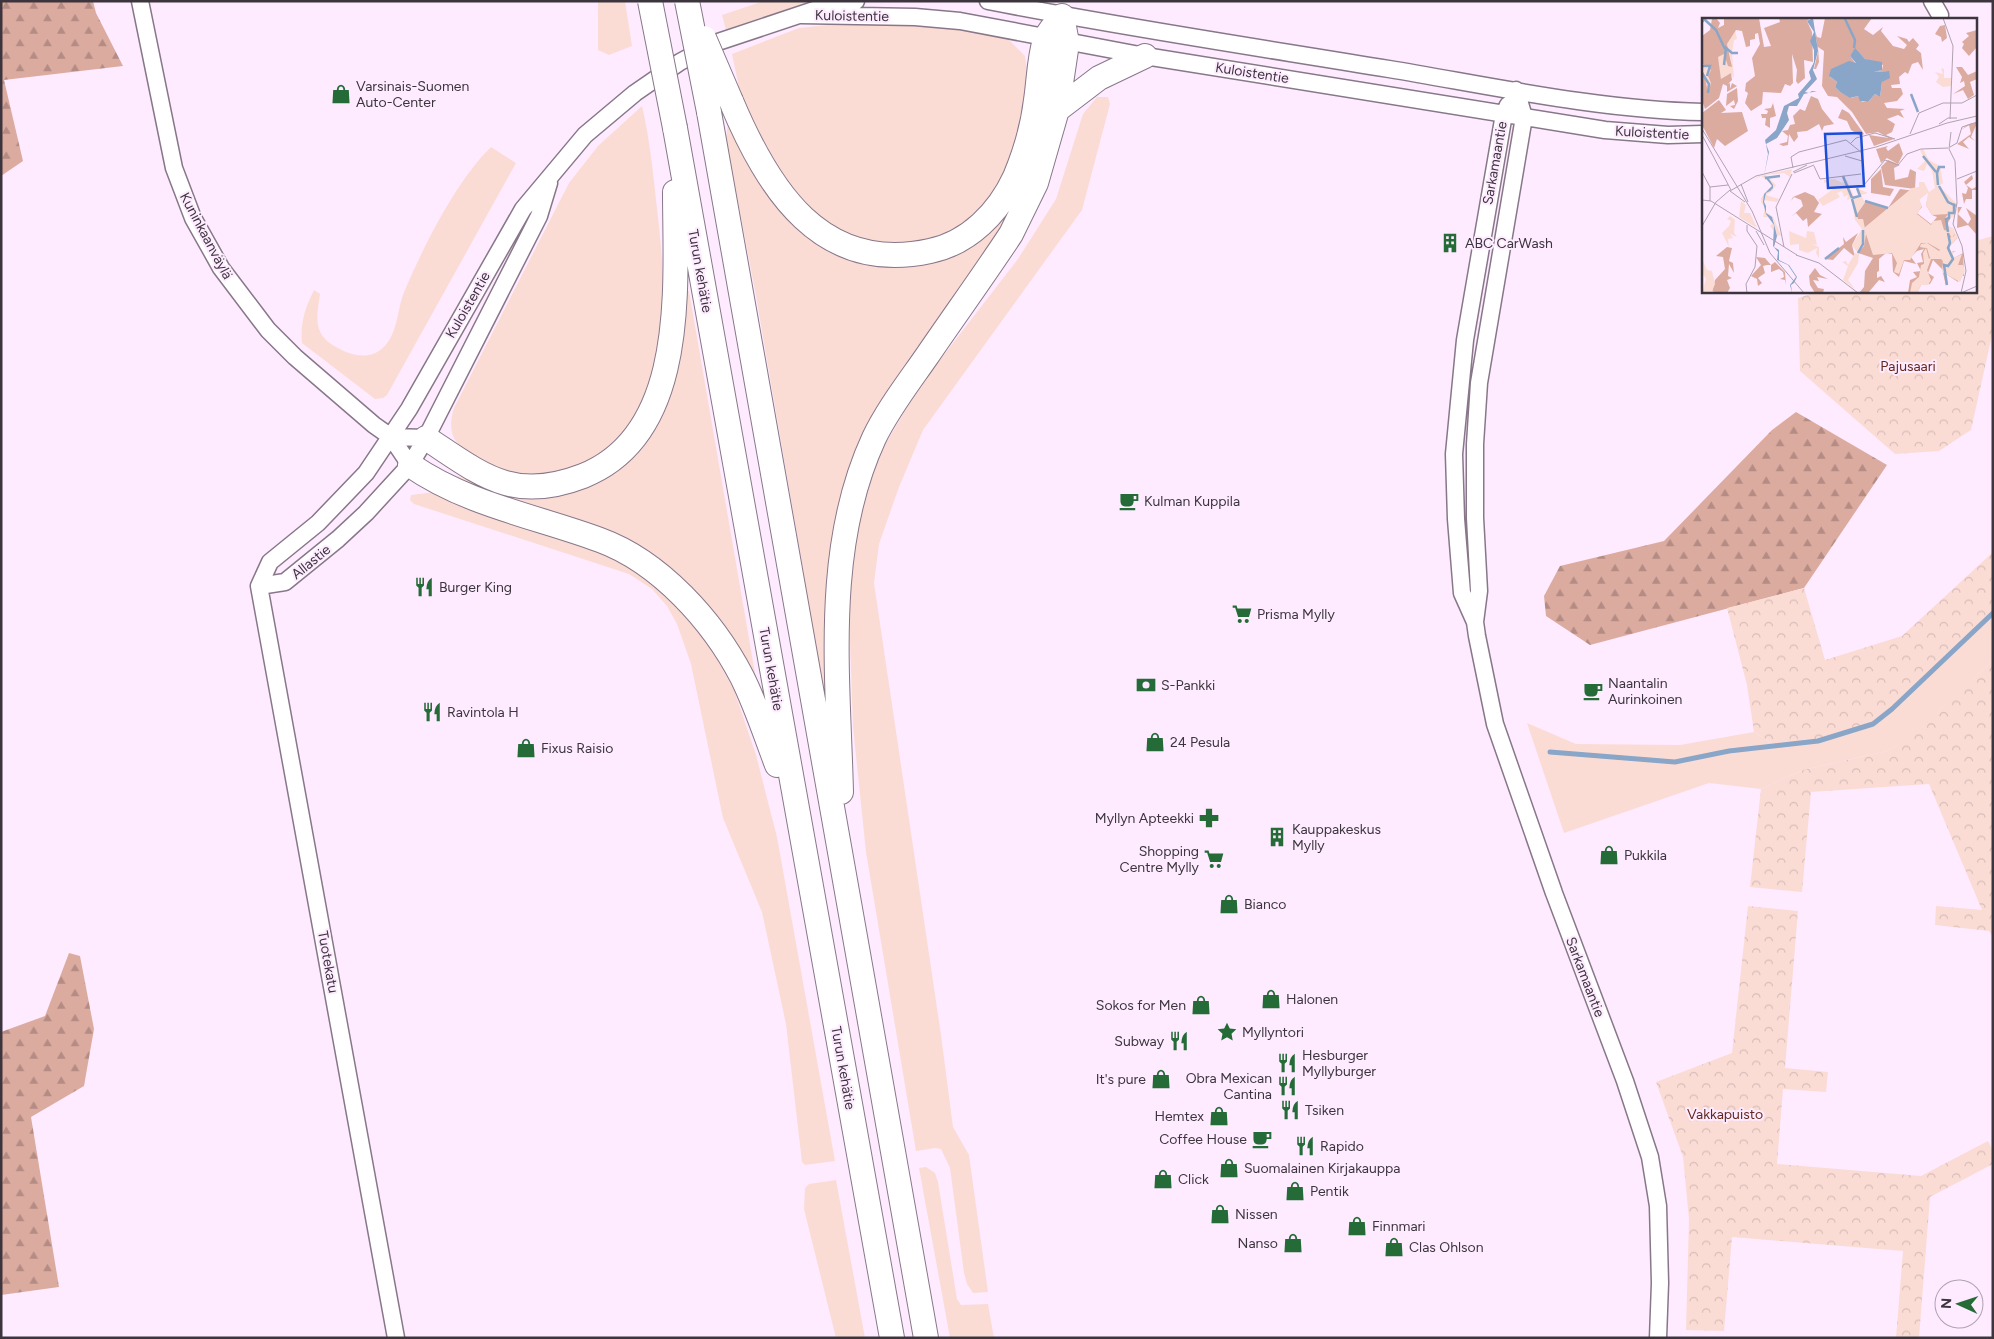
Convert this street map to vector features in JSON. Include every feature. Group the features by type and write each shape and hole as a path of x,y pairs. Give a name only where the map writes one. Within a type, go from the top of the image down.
{"highway":[{"name":"Turun kehätie","path":"650,1 892,1338"},
{"path":"688,1 731,102 755,155 768,178 790,205 817,231 839,244 867,254 894,256 918,254 947,247 970,233 991,215 1007,191 1021,161 1062,16"},
{"path":"688,1 926,1338"},
{"path":"843,874 838,584 842,543 855,488 875,436 893,406 1011,234 1028,205 1046,156 1057,110 1056,41"},
{"path":"1057,110 1099,78 1145,56"},
{"path":"426,438 483,476 515,485 535,487 567,482 596,471 614,459 632,440 651,411 659,390 672,333 675,279 674,128"},
{"path":"410,465 456,492 602,540 657,572 677,589 706,623 742,676 799,826"}],"street":[{"name":"Kuninkaanväylä","path":"140,1 174,168 193,218 221,268 250,309 280,342 374,425 391,437 410,465"},
{"name":"Kuloistentie","path":"391,437 523,209 586,135 617,105 680,62 715,43 829,5 856,1"},
{"name":"Kuloistentie","path":"988,1 1062,16 1516,90 1625,106 1702,112"},
{"name":"Kuloistentie","path":"801,15 915,17 974,23 1056,41 1606,130 1702,134"},
{"name":"Sarkamaantie","path":"1516,90 1504,114 1465,340 1454,454 1456,519 1462,593 1475,622 1495,724 1554,893 1625,1081 1650,1157 1658,1206 1660,1283 1658,1338"},
{"name":"Sarkamaantie","path":"1475,622 1479,591 1475,444 1479,383 1524,117 1516,90"},
{"name":"Kuloistentie","path":"426,438 539,216 550,178"},
{"path":"391,437 426,438"},
{"name":"Allastie","path":"259,586 270,562 338,503 366,473 391,437"},
{"name":"Allastie","path":"259,586 285,582 366,514 410,465 426,438"},
{"name":"Tuotekatu","path":"259,586 396,1338"}],"green space":[{"path":"1,1 93,1 96,13 123,66 4,80 23,161 1,176"},
{"path":"598,1 625,1 632,46 609,55 598,50"},
{"path":"764,1 811,1 726,30 722,15"},
{"path":"836,24 909,25 973,30 1009,40 1025,56 1029,87 1021,122 1002,178 988,202 964,223 938,238 894,247 838,234 815,215 773,166 741,97 732,54 799,28"},
{"path":"1097,97 1108,97 1110,104 1082,210 923,430 899,487 879,544 874,583 953,1127 969,1155 988,1292 973,1293 967,1284 964,1273 950,1168 941,1149 916,1151 866,852 853,727 849,614 852,541 866,490 883,448 919,387 1018,259 1056,199 1083,114"},
{"path":"642,106 649,144 663,270 661,333 656,364 647,393 633,421 614,446 598,459 575,470 558,474 513,478 474,456 459,445 454,439 452,431 451,420 454,408 569,183 598,146"},
{"path":"728,122 754,172 779,210 796,228 815,243 834,252 892,265 1007,205 1014,213 866,432 826,688 823,687 756,296 726,139"},
{"path":"491,147 516,163 387,395 383,398 375,399 302,343 303,323 314,290 320,294 318,324 319,330 326,340 351,354 366,355 379,351 394,331 405,290 442,214 466,177"},
{"name":"Pajusaari","path":"1993,236 1993,331 1971,430 1939,451 1895,454 1800,371 1798,298 1817,292 1976,292 1976,241"},
{"path":"686,289 689,291 756,679 702,601 681,578 657,558 631,542 603,529 456,479 457,476 495,489 629,456"},
{"path":"1796,412 1887,465 1804,588 1590,645 1546,616 1544,596 1560,566 1664,541 1772,430"},
{"path":"435,492 591,545 655,580 704,636 734,690 756,755 777,837 835,1161 805,1165 802,1162 786,1024 762,912 723,818 691,664 677,624 667,606 652,589 629,574 414,504 410,500 411,495"},
{"path":"1993,552 1993,613 1902,700 1873,724 1818,741 1775,745 1754,732 1747,685 1727,608 1804,588 1825,660 1902,636"},
{"path":"1993,613 1993,660 1912,737 1887,751 1803,770 1761,789 1709,783 1564,833 1527,723 1576,744 1680,745 1754,732 1775,745 1902,700"},
{"path":"1993,660 1993,937 1989,931 1935,925 1936,906 1982,910 1929,784 1811,792 1802,892 1750,887 1761,789 1803,770 1887,751 1912,736"},
{"name":"Vakkapuisto","path":"1748,906 1798,911 1785,1068 1828,1072 1826,1092 1783,1089 1777,1164 1921,1176 1988,1141 1993,1151 1993,1164 1930,1197 1919,1338 1896,1338 1903,1251 1732,1237 1724,1331 1686,1330 1689,1219 1683,1157 1656,1082 1732,1053"},
{"path":"69,953 80,956 94,1029 84,1086 31,1117 59,1287 1,1295 1,1032 45,1016"},
{"path":"926,1167 935,1173 938,1182 957,1299 961,1305 988,1304 994,1338 950,1338 919,1168"},
{"path":"836,1180 865,1338 836,1338 804,1209 805,1188 809,1184"}],"waterway":[{"path":"1550,752 1675,762 1729,751 1818,741 1873,724 1892,709 1993,613"}],"place":[{"name":"Varsinais-Suomen Auto-Center","path":"341,94"},
{"name":"ABC CarWash","path":"1450,243"},
{"name":"Kulman Kuppila","path":"1129,501"},
{"name":"Burger King","path":"424,587"},
{"name":"Prisma Mylly","path":"1242,614"},
{"name":"S-Pankki","path":"1146,685"},
{"name":"Naantalin Aurinkoinen","path":"1593,691"},
{"name":"Ravintola H","path":"432,712"},
{"name":"24 Pesula","path":"1155,742"},
{"name":"Fixus Raisio","path":"526,748"},
{"name":"Myllyn Apteekki","path":"1209,818"},
{"name":"Kauppakeskus Mylly","path":"1277,837"},
{"name":"Pukkila","path":"1609,855"},
{"name":"Shopping Centre Mylly","path":"1214,859"},
{"name":"Bianco","path":"1229,904"},
{"name":"Halonen","path":"1271,999"},
{"name":"Sokos for Men","path":"1201,1005"},
{"name":"Myllyntori","path":"1227,1032"},
{"name":"Subway","path":"1179,1041"},
{"name":"Hesburger Myllyburger","path":"1287,1063"},
{"name":"It's pure","path":"1161,1079"},
{"name":"Obra Mexican Cantina","path":"1287,1086"},
{"name":"Tsiken","path":"1290,1110"},
{"name":"Hemtex","path":"1219,1116"},
{"name":"Coffee House","path":"1262,1139"},
{"name":"Rapido","path":"1305,1146"},
{"name":"Suomalainen Kirjakauppa","path":"1229,1168"},
{"name":"Click","path":"1163,1179"},
{"name":"Pentik","path":"1295,1191"},
{"name":"Nissen","path":"1220,1214"},
{"name":"Finnmari","path":"1357,1226"},
{"name":"Nanso","path":"1293,1243"},
{"name":"Clas Ohlson","path":"1394,1247"}]}
